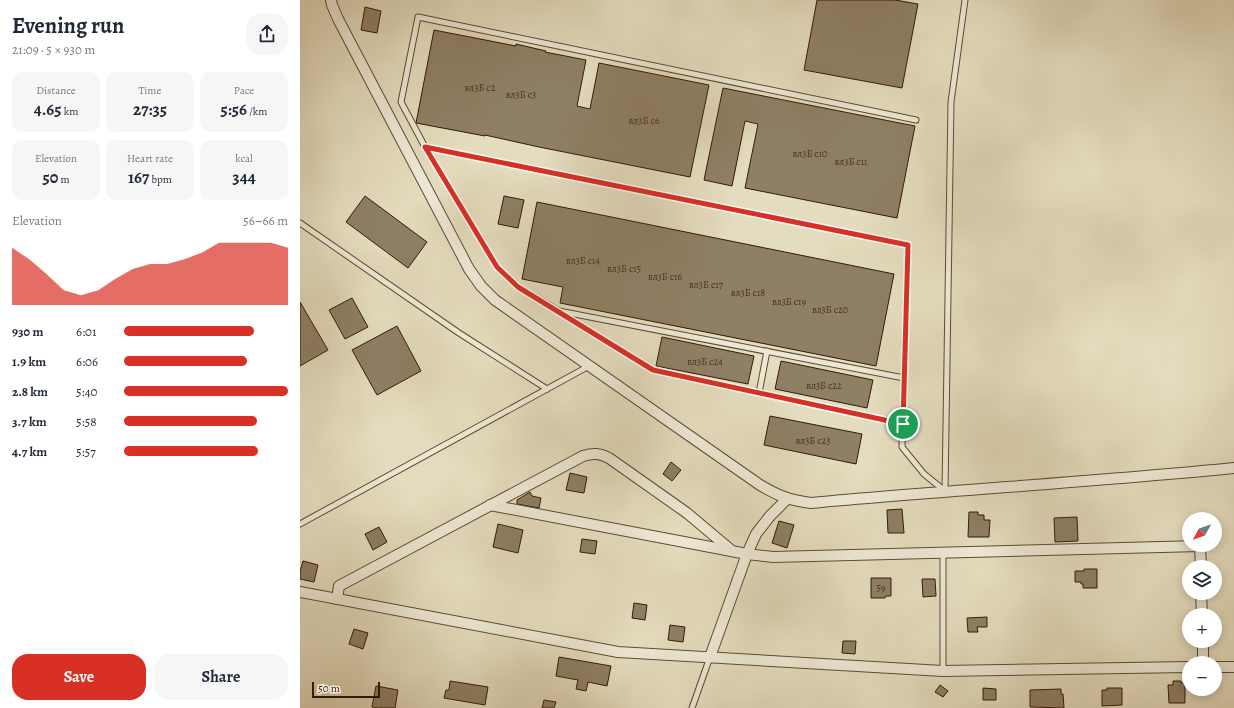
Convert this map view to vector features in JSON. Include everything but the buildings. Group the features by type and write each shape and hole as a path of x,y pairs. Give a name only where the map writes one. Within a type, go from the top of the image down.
{"street":[{"path":"331,0 338,19 398,135 469,269 481,286 495,300 760,486 778,496 793,501 811,503 945,491 1133,478 1234,468"},
{"path":"337,599 339,586 583,456 592,454 601,454 609,458 687,513 732,551"},
{"path":"710,657 747,554 756,534 770,516 787,499"},
{"path":"490,506 747,554 774,557 1200,546 1201,560"},
{"path":"300,592 618,652 943,671 1182,667"},
{"path":"1222,667 1234,667"}],"lane":[{"path":"945,491 951,102 965,0"},
{"path":"903,424 653,370 518,287 497,267 425,147 401,102 418,17 916,120"},
{"path":"425,147 908,245 902,447 924,474 945,491"},
{"path":"300,224 459,333 547,389"},
{"path":"559,312 904,378"},
{"path":"759,393 767,352"},
{"path":"300,524 589,366"},
{"path":"943,553 943,671"},
{"path":"692,708 710,657"}],"route":[{"path":"425,147 908,245 903,424 653,370 518,287 497,267 425,147"}]}
